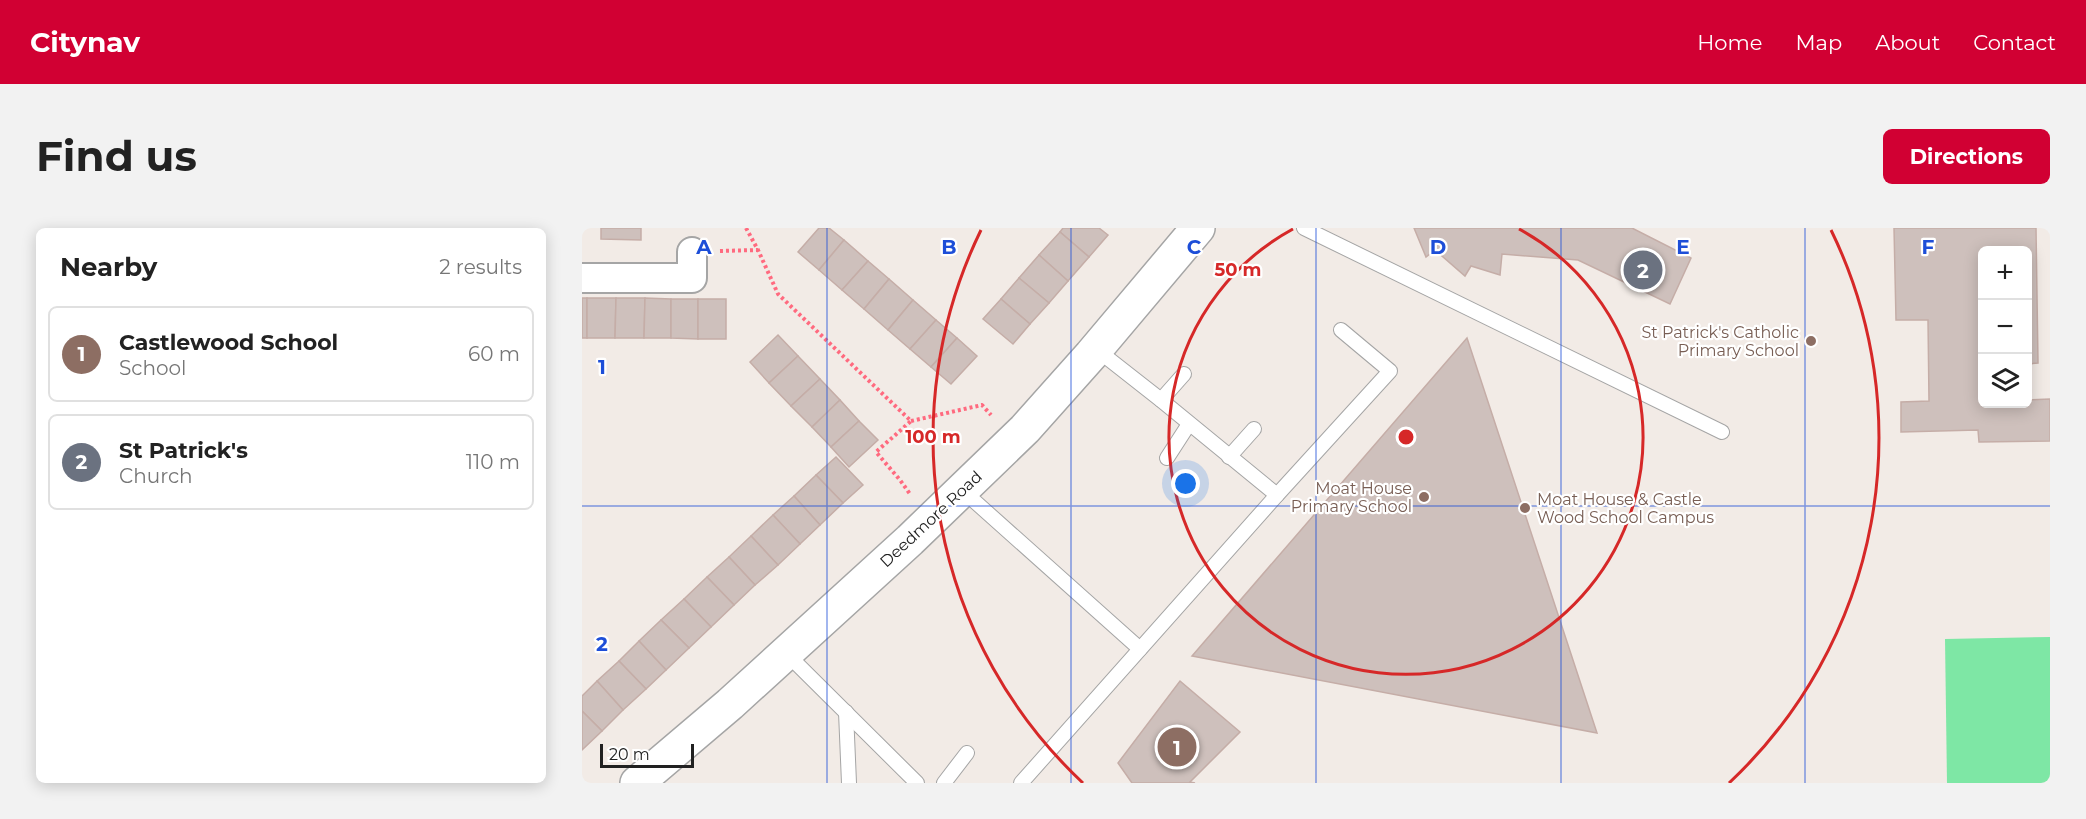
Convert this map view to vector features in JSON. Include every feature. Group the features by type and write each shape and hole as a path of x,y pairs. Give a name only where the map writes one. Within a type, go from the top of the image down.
{"street":[{"name":"Deedmore Road","path":"637,783 730,704 1014,441 1096,349 1198,228"},
{"path":"582,278 692,278 692,252"}],"lane":[{"path":"1304,228 1722,432"},
{"path":"1021,783 1276,495 1390,371 1341,330"},
{"path":"1096,349 1276,495"},
{"path":"1161,400 1184,374"},
{"path":"1167,458 1189,424"},
{"path":"1229,457 1254,429"},
{"path":"962,490 1140,649"},
{"path":"786,652 917,783"},
{"path":"846,712 849,783"},
{"path":"944,783 967,753"}],"path":[{"path":"746,228 778,294 911,421"},
{"path":"692,252 758,250"},
{"path":"928,522 900,480 876,452 911,421 982,405 1014,441"}],"green space":[{"path":"2050,637 2050,783 1947,783 1945,639"}],"building":[{"path":"601,228 641,228 641,240 601,239"},
{"path":"819,228 829,228 844,240 819,270 798,252"},
{"path":"1063,228 1099,228 1108,235 1089,257 1060,232"},
{"path":"1414,228 1632,228 1691,258 1670,304 1578,260 1502,254 1500,275 1471,266 1465,276 1435,250 1426,257"},
{"path":"1894,228 2036,228 2038,363 2032,364 2032,246 1978,246 1978,408 2032,408 2032,400 2050,399 2050,441 1979,442 1978,430 1901,432 1901,402 1929,401 1928,320 1896,320"},
{"path":"1060,232 1089,257 1068,281 1039,255"},
{"path":"844,240 868,261 842,290 819,270"},
{"path":"1039,255 1068,281 1049,303 1019,278"},
{"path":"868,261 889,279 864,309 842,290"},
{"path":"1019,278 1049,303 1030,324 1001,299"},
{"path":"889,279 913,300 888,330 864,309"},
{"path":"582,298 587,298 587,338 582,338"},
{"path":"587,298 616,298 615,338 587,338"},
{"path":"616,298 645,298 644,338 615,338"},
{"path":"645,298 671,299 671,338 644,338"},
{"path":"671,299 698,299 698,339 671,338"},
{"path":"698,299 726,299 726,339 698,339"},
{"path":"1001,299 1030,324 1013,344 983,319"},
{"path":"913,300 936,320 910,349 888,330"},
{"path":"936,320 957,338 931,367 910,349"},
{"path":"778,335 798,356 769,383 750,362"},
{"path":"957,338 977,356 951,384 931,367"},
{"name":"Moat House Primary School","path":"1467,338 1597,733 1192,656"},
{"path":"798,356 820,379 791,406 769,383"},
{"path":"820,379 840,400 812,427 791,406"},
{"path":"840,400 859,421 831,447 812,427"},
{"path":"859,421 878,440 849,467 831,447"},
{"path":"836,457 863,485 843,503 816,475"},
{"path":"816,475 843,503 820,525 794,496"},
{"path":"794,496 820,525 800,544 773,515"},
{"path":"773,515 800,544 778,565 751,536"},
{"path":"751,536 778,565 755,585 729,557"},
{"path":"729,557 755,585 734,605 707,577"},
{"path":"707,577 734,605 711,627 684,599"},
{"path":"684,599 711,627 689,648 661,620"},
{"path":"661,620 689,648 666,670 639,641"},
{"path":"639,641 666,670 646,689 619,661"},
{"path":"619,661 646,689 623,710 597,681"},
{"path":"597,681 623,710 602,731 582,711 582,696"},
{"path":"1180,681 1240,732 1190,782 1195,783 1132,783 1118,763"},
{"path":"582,711 602,731 582,750"}],"place":[{"name":"St Patrick's","path":"1643,270"},
{"name":"St Patrick's Catholic Primary School","path":"1811,341"},
{"name":"Moat House Primary School","path":"1424,497"},
{"name":"Moat House & Castle Wood School Campus","path":"1525,508"},
{"name":"Castlewood School","path":"1177,747"}]}
